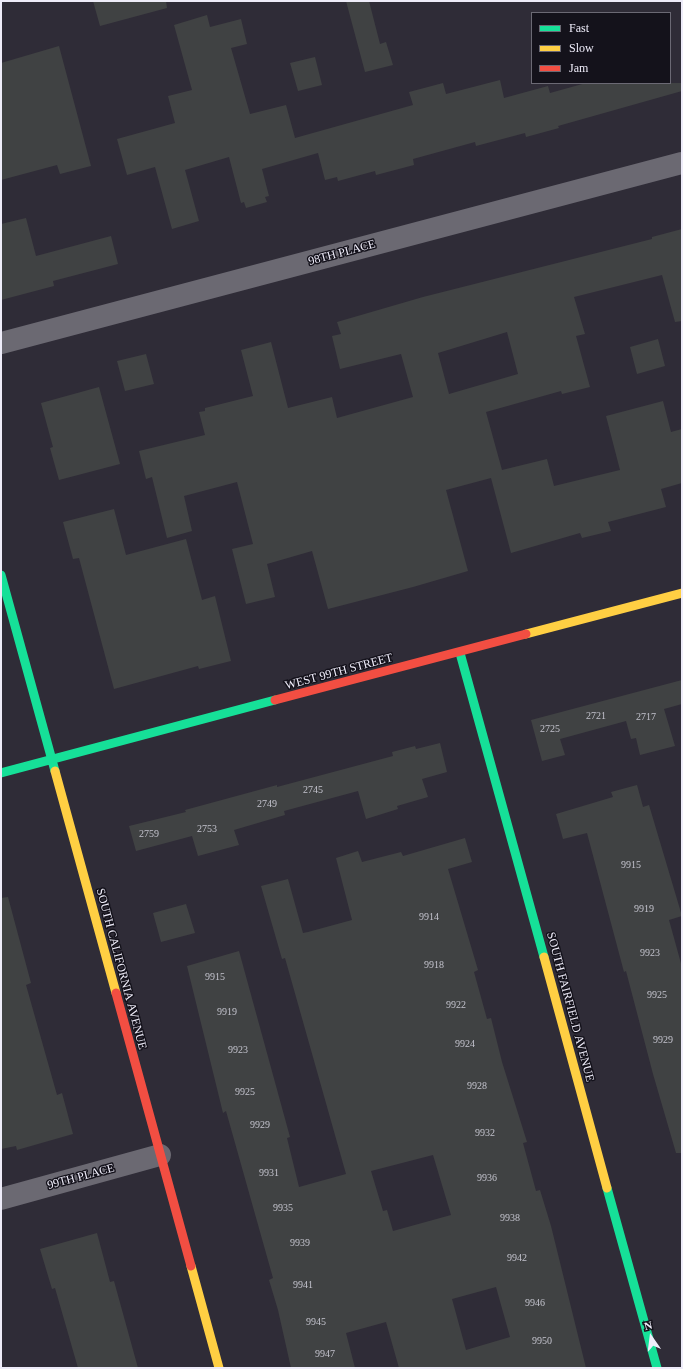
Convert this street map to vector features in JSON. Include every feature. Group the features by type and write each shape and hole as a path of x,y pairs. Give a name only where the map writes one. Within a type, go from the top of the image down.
{"street":[{"name":"98TH PLACE","path":"1,343 682,163"},
{"name":"SOUTH CALIFORNIA AVENUE","path":"1,575 219,1368"},
{"name":"WEST 99TH STREET","path":"1,773 460,653 682,593"},
{"name":"SOUTH FAIRFIELD AVENUE","path":"460,653 658,1368"},
{"name":"99TH PLACE","path":"1,1199 160,1155"}],"building":[{"path":"93,1 166,1 167,8 100,26"},
{"path":"346,1 369,1 380,44 386,42 393,65 365,72"},
{"path":"207,15 210,27 241,19 247,44 231,48 250,114 286,105 295,138 413,105 409,92 443,83 446,94 500,80 504,98 548,86 550,93 582,84 682,83 682,91 558,126 559,128 526,137 525,133 476,146 475,142 413,159 414,165 376,175 375,171 338,181 337,177 325,180 318,153 262,169 269,196 265,197 267,202 246,208 244,202 241,203 229,157 185,170 199,221 172,229 155,167 127,175 117,139 175,123 168,96 192,90 174,25"},
{"path":"59,46 91,166 60,174 57,165 1,180 1,63"},
{"path":"315,57 322,85 298,91 290,63"},
{"path":"26,218 36,256 111,236 118,264 53,281 54,286 1,300 1,224"},
{"path":"682,229 682,321 675,322 662,275 574,297 585,334 576,336 590,387 562,394 561,391 486,412 502,470 547,459 554,486 620,470 606,416 663,401 671,432 682,429 682,483 661,489 666,507 608,522 611,531 582,538 580,533 511,553 491,478 446,490 468,571 328,609 312,551 267,564 275,597 246,604 232,549 253,544 237,482 184,496 192,531 167,538 152,477 146,479 139,451 205,435 199,412 205,411 205,408 253,396 241,350 271,342 288,408 332,397 337,418 413,397 401,354 340,369 332,336 341,334 337,322 423,297 652,239 652,237","holes":["507,332 518,374 449,394 438,353"]},
{"path":"658,339 665,366 637,374 630,347"},
{"path":"146,354 154,384 125,391 117,361"},
{"path":"99,387 120,464 59,480 50,448 53,447 41,403"},
{"path":"114,509 126,555 186,539 202,600 215,596 231,661 199,669 198,666 114,689 79,558 73,559 63,522"},
{"path":"682,680 682,704 664,709 675,746 640,755 636,738 631,739 626,721 560,739 565,755 542,761 531,720"},
{"path":"440,743 447,772 422,779 428,797 397,806 398,809 366,819 358,791 284,811 285,815 234,830 239,845 198,856 192,836 136,851 129,826 186,812 185,810 277,785 277,787 393,756 392,752 415,746 416,749"},
{"path":"637,785 643,807 649,805 682,916 669,920 682,967 682,1153 676,1153 653,1074 626,971 624,972 587,833 563,839 556,814 613,797 611,792"},
{"path":"465,838 472,862 448,869 478,970 474,972 487,1019 491,1018 502,1062 527,1142 523,1143 536,1191 540,1190 551,1226 586,1368 399,1368 386,1322 346,1333 355,1368 291,1368 278,1310 269,1280 273,1278 226,1111 223,1113 187,966 239,951 290,1137 287,1138 299,1187 346,1174 285,958 282,959 261,886 288,879 303,933 308,932 352,920 336,858 358,851 362,862 401,852 403,856","holes":["433,1155 451,1215 393,1231 387,1210 383,1211 371,1171","496,1287 510,1337 466,1350 452,1299"]},
{"path":"8,897 31,983 26,985 57,1095 62,1093 73,1134 17,1150 16,1146 1,1149 1,898"},
{"path":"186,904 195,933 161,942 153,913"},
{"path":"97,1233 110,1282 114,1281 138,1368 78,1368 55,1288 52,1289 40,1249"}],"traffic: fast":[{"path":"1,575 55,771"},
{"path":"460,653 544,957"},
{"path":"1,773 275,700"},
{"path":"607,1188 657,1368"}],"traffic: slow":[{"path":"526,634 682,593"},
{"path":"55,771 116,993"},
{"path":"544,957 607,1188"},
{"path":"191,1266 219,1368"}],"traffic: jam":[{"path":"275,700 526,634"},
{"path":"116,993 191,1266"}]}
